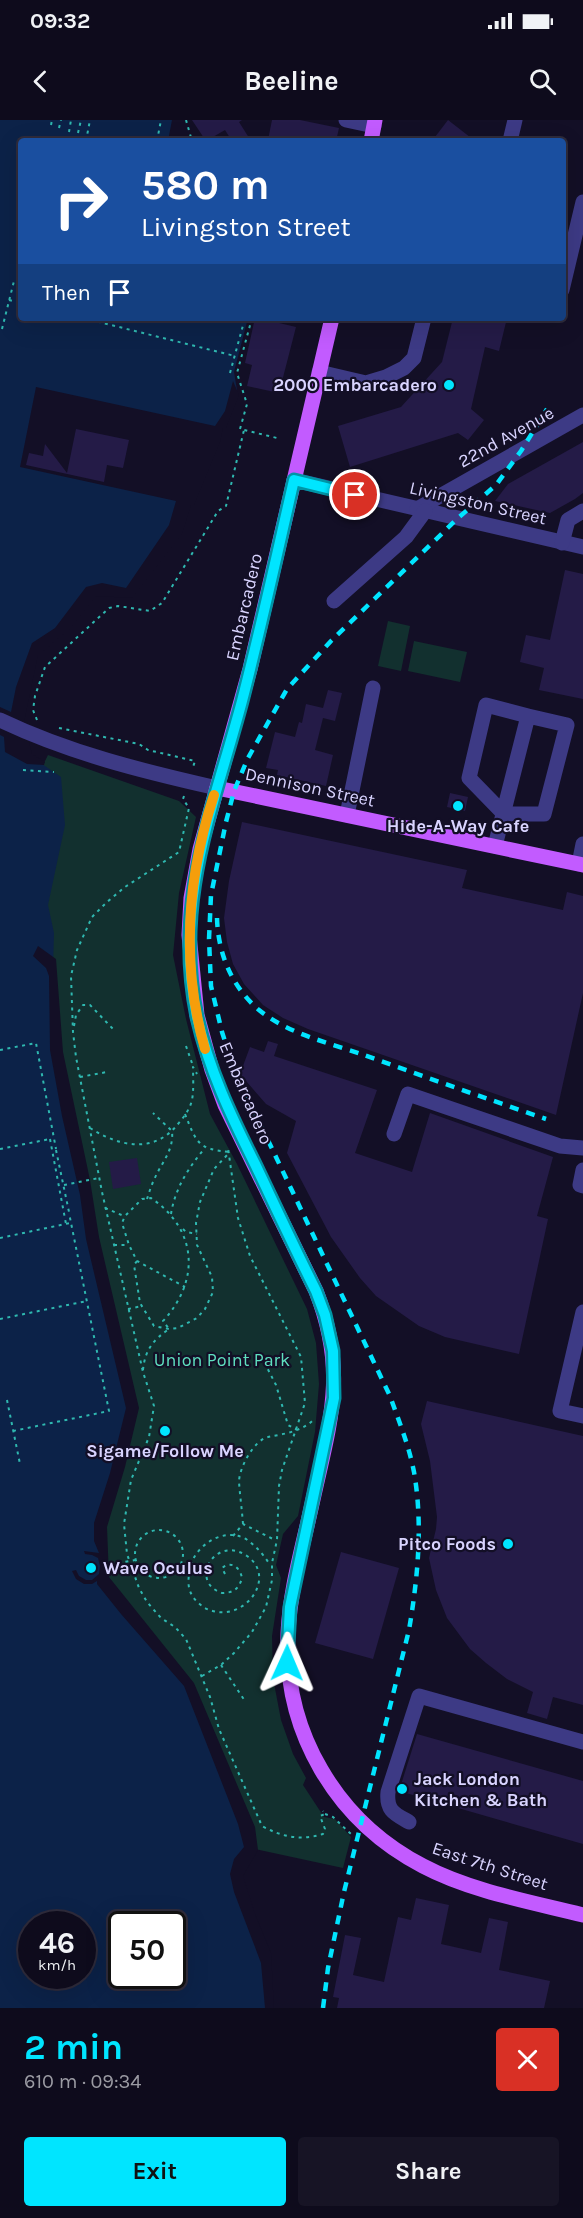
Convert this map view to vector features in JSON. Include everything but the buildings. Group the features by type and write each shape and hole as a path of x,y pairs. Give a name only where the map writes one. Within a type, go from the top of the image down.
{"main road":[{"name":"Embarcadero","path":"331,321 250,669 200,849 191,898 189,935 193,988 203,1042 212,1070 225,1105 316,1291 325,1315 333,1351 334,1398 290,1607 287,1663 292,1697 302,1732 317,1765 357,1829"},
{"name":"Dennison Street","path":"217,788 581,864"},
{"name":"East 7th Street","path":"357,1829 425,1867 500,1893 583,1915"}],"street":[{"path":"346,120 374,129"},
{"path":"511,138 515,120"},
{"path":"566,273 583,202"},
{"path":"319,372 366,383 386,377 404,368 414,358 423,321"},
{"name":"22nd Avenue","path":"421,510 583,416"},
{"name":"Livingston Street","path":"294,480 583,547"},
{"path":"334,601 406,537 421,510"},
{"path":"562,543 568,520 583,511"},
{"path":"347,815 374,688"},
{"path":"486,705 528,716 567,725 544,814 504,813 469,778 486,705"},
{"path":"495,846 528,716"},
{"name":"Dennison Street","path":"0,720 29,734 131,768 217,788"},
{"path":"581,864 583,844"},
{"path":"394,1134 408,1094 560,1146 583,1148"},
{"path":"583,1312 560,1411 583,1416"},
{"path":"410,1822 394,1814 387,1803 388,1792 419,1696 583,1742"}],"path":[{"path":"51,125 52,120"},
{"path":"59,128 61,120"},
{"path":"69,132 71,120"},
{"path":"78,133 81,120"},
{"path":"87,138 90,120"},
{"path":"157,138 161,120"},
{"path":"186,120 191,138"},
{"path":"2,329 14,281"},
{"path":"9,300 18,302"},
{"path":"95,321 235,356"},
{"path":"230,372 244,321"},
{"path":"251,321 237,373 247,404 240,429 277,438"},
{"path":"41,722 36,720 33,710 35,696 45,667 109,608 118,606 150,612 162,603 218,511 225,506 244,430"},
{"path":"53,726 139,744 148,750 195,761"},
{"path":"23,770 54,772"},
{"path":"189,808 179,852 125,887 92,917 77,950 71,976 73,1032 99,1178 143,1372 154,1406 149,1437 131,1480 124,1524 129,1561 147,1602 186,1638 210,1697 219,1729 262,1826 289,1837 305,1839 323,1834 325,1828 321,1816 324,1812 357,1829"},
{"path":"73,1032 76,1015 83,1005 90,1005 113,1029"},
{"path":"0,1050 36,1043 109,1411 13,1431"},
{"path":"186,1046 198,1077"},
{"path":"90,1128 113,1141 143,1145 161,1140 172,1131 192,1101 193,1067"},
{"path":"80,1077 107,1072"},
{"path":"153,1113 172,1131"},
{"path":"185,1114 197,1138 205,1148 230,1152"},
{"path":"147,1199 170,1150 172,1131"},
{"path":"0,1149 54,1138"},
{"path":"50,1139 66,1224"},
{"path":"137,1261 134,1265 142,1306 153,1326 178,1328 197,1318 205,1309 213,1292 212,1277 198,1245 196,1223 200,1202 214,1169 243,1140"},
{"path":"201,1676 221,1665 252,1632 260,1620 270,1594 277,1540 279,1486 287,1450 297,1430 305,1403 301,1357 250,1256 238,1218 233,1196 230,1152 226,1143"},
{"path":"55,1144 56,1149"},
{"path":"171,1215 174,1198 183,1180 194,1160 205,1148"},
{"path":"63,1185 99,1178"},
{"path":"169,1329 163,1321 180,1299 185,1287 188,1272 185,1236 162,1206 151,1198 142,1199 125,1216 122,1223 129,1245 137,1261 185,1287"},
{"path":"105,1208 125,1216"},
{"path":"0,1238 70,1223"},
{"path":"180,1227 186,1233 197,1234"},
{"path":"114,1245 129,1245"},
{"path":"0,1319 87,1301"},
{"path":"128,1309 142,1306"},
{"path":"143,1372 147,1350 154,1339 169,1329"},
{"path":"261,1356 276,1385 288,1425 297,1430"},
{"path":"7,1400 20,1464"},
{"path":"233,1536 243,1524 239,1481 248,1458 261,1441 297,1430"},
{"path":"243,1524 277,1540"},
{"path":"158,1530 173,1534 183,1549 179,1568 164,1578 155,1578 142,1572 135,1560 138,1541 150,1531 158,1530"},
{"path":"225,1574 222,1570 224,1565 233,1565 241,1573 241,1583 234,1591 216,1592 207,1581 206,1574 210,1561 218,1553 231,1550 251,1559 256,1566 258,1583 256,1591 247,1604 233,1612 223,1613 212,1611 195,1600 190,1592 189,1572 196,1553 210,1541 233,1536 244,1538 256,1547 272,1568"},
{"path":"118,1563 135,1560"},
{"path":"221,1665 245,1701"}],"green space":[{"path":"388,621 410,626 401,671 378,666"},
{"path":"414,641 467,652 460,682 408,671"},
{"name":"Union Point Park","path":"48,755 179,801 196,817 179,893 173,955 186,1019 210,1114 237,1164 307,1309 316,1343 319,1384 315,1432 298,1516 283,1534 276,1565 281,1578 272,1636 273,1678 281,1720 293,1754 306,1778 303,1785 324,1817 335,1819 351,1837 343,1868 255,1849 106,1578 111,1296 0,770 43,765"}],"water":[{"path":"0,120 172,120 169,138 18,138 18,321 247,321 234,372 237,390 179,532 130,596 95,593 35,654 21,722 29,755 61,777 65,825 48,905 54,933 53,967 60,1053 96,1238 136,1408 104,1527 106,1578 192,1684 253,1828 240,1876 253,1914 271,2008 0,2008"}],"pier":[{"path":"233,381 239,395 226,428 223,428 220,442 194,505 191,505 182,534 132,598 96,596 69,630 38,655 24,722 32,754 45,762 44,765 27,764 5,752 4,737 0,735 0,707 11,712 16,687 32,643 55,628 86,587 102,583 126,588 169,525 176,501 20,467 36,387 215,426 225,411"},
{"path":"38,946 56,959 63,1052 90,1180 99,1237 139,1408 125,1467 107,1527 109,1577 194,1683 255,1827 258,1850 243,1876 271,1953 274,2008 265,2008 261,1963 234,1892 230,1874 234,1859 244,1847 238,1824 184,1686 121,1614 97,1581 84,1584 76,1579 72,1571 76,1570 79,1576 86,1580 92,1580 99,1574 98,1558 85,1554 84,1551 99,1553 94,1541 94,1523 110,1473 126,1408 86,1239 80,1195 62,1116 50,1050 49,976 46,968 33,956"}],"railway":[{"path":"323,2008 328,1968 344,1892 409,1630 418,1551 417,1492 404,1434 390,1396 234,1069 211,986 209,939 211,895 234,791 248,758 287,689 331,641 457,519 496,485 521,451 547,409"},
{"path":"217,918 220,944 228,969 249,1001 270,1018 296,1032 546,1119"}],"slow traffic":[{"path":"205,1049 193,988 189,935 191,898 200,849 214,795"}],"place":[{"name":"2000 Embarcadero","path":"449,385"},
{"name":"Hide-A-Way Cafe","path":"458,806"},
{"name":"Sigame/Follow Me","path":"165,1431"},
{"name":"Pitco Foods","path":"508,1544"},
{"name":"Wave Oculus","path":"91,1568"},
{"name":"Jack London Kitchen & Bath","path":"402,1789"}],"route":[{"path":"287,1663 290,1607 334,1398 333,1351 325,1315 316,1291 225,1105 203,1042 193,988 189,935 191,898 200,849 250,669 294,480 355,495"}]}
